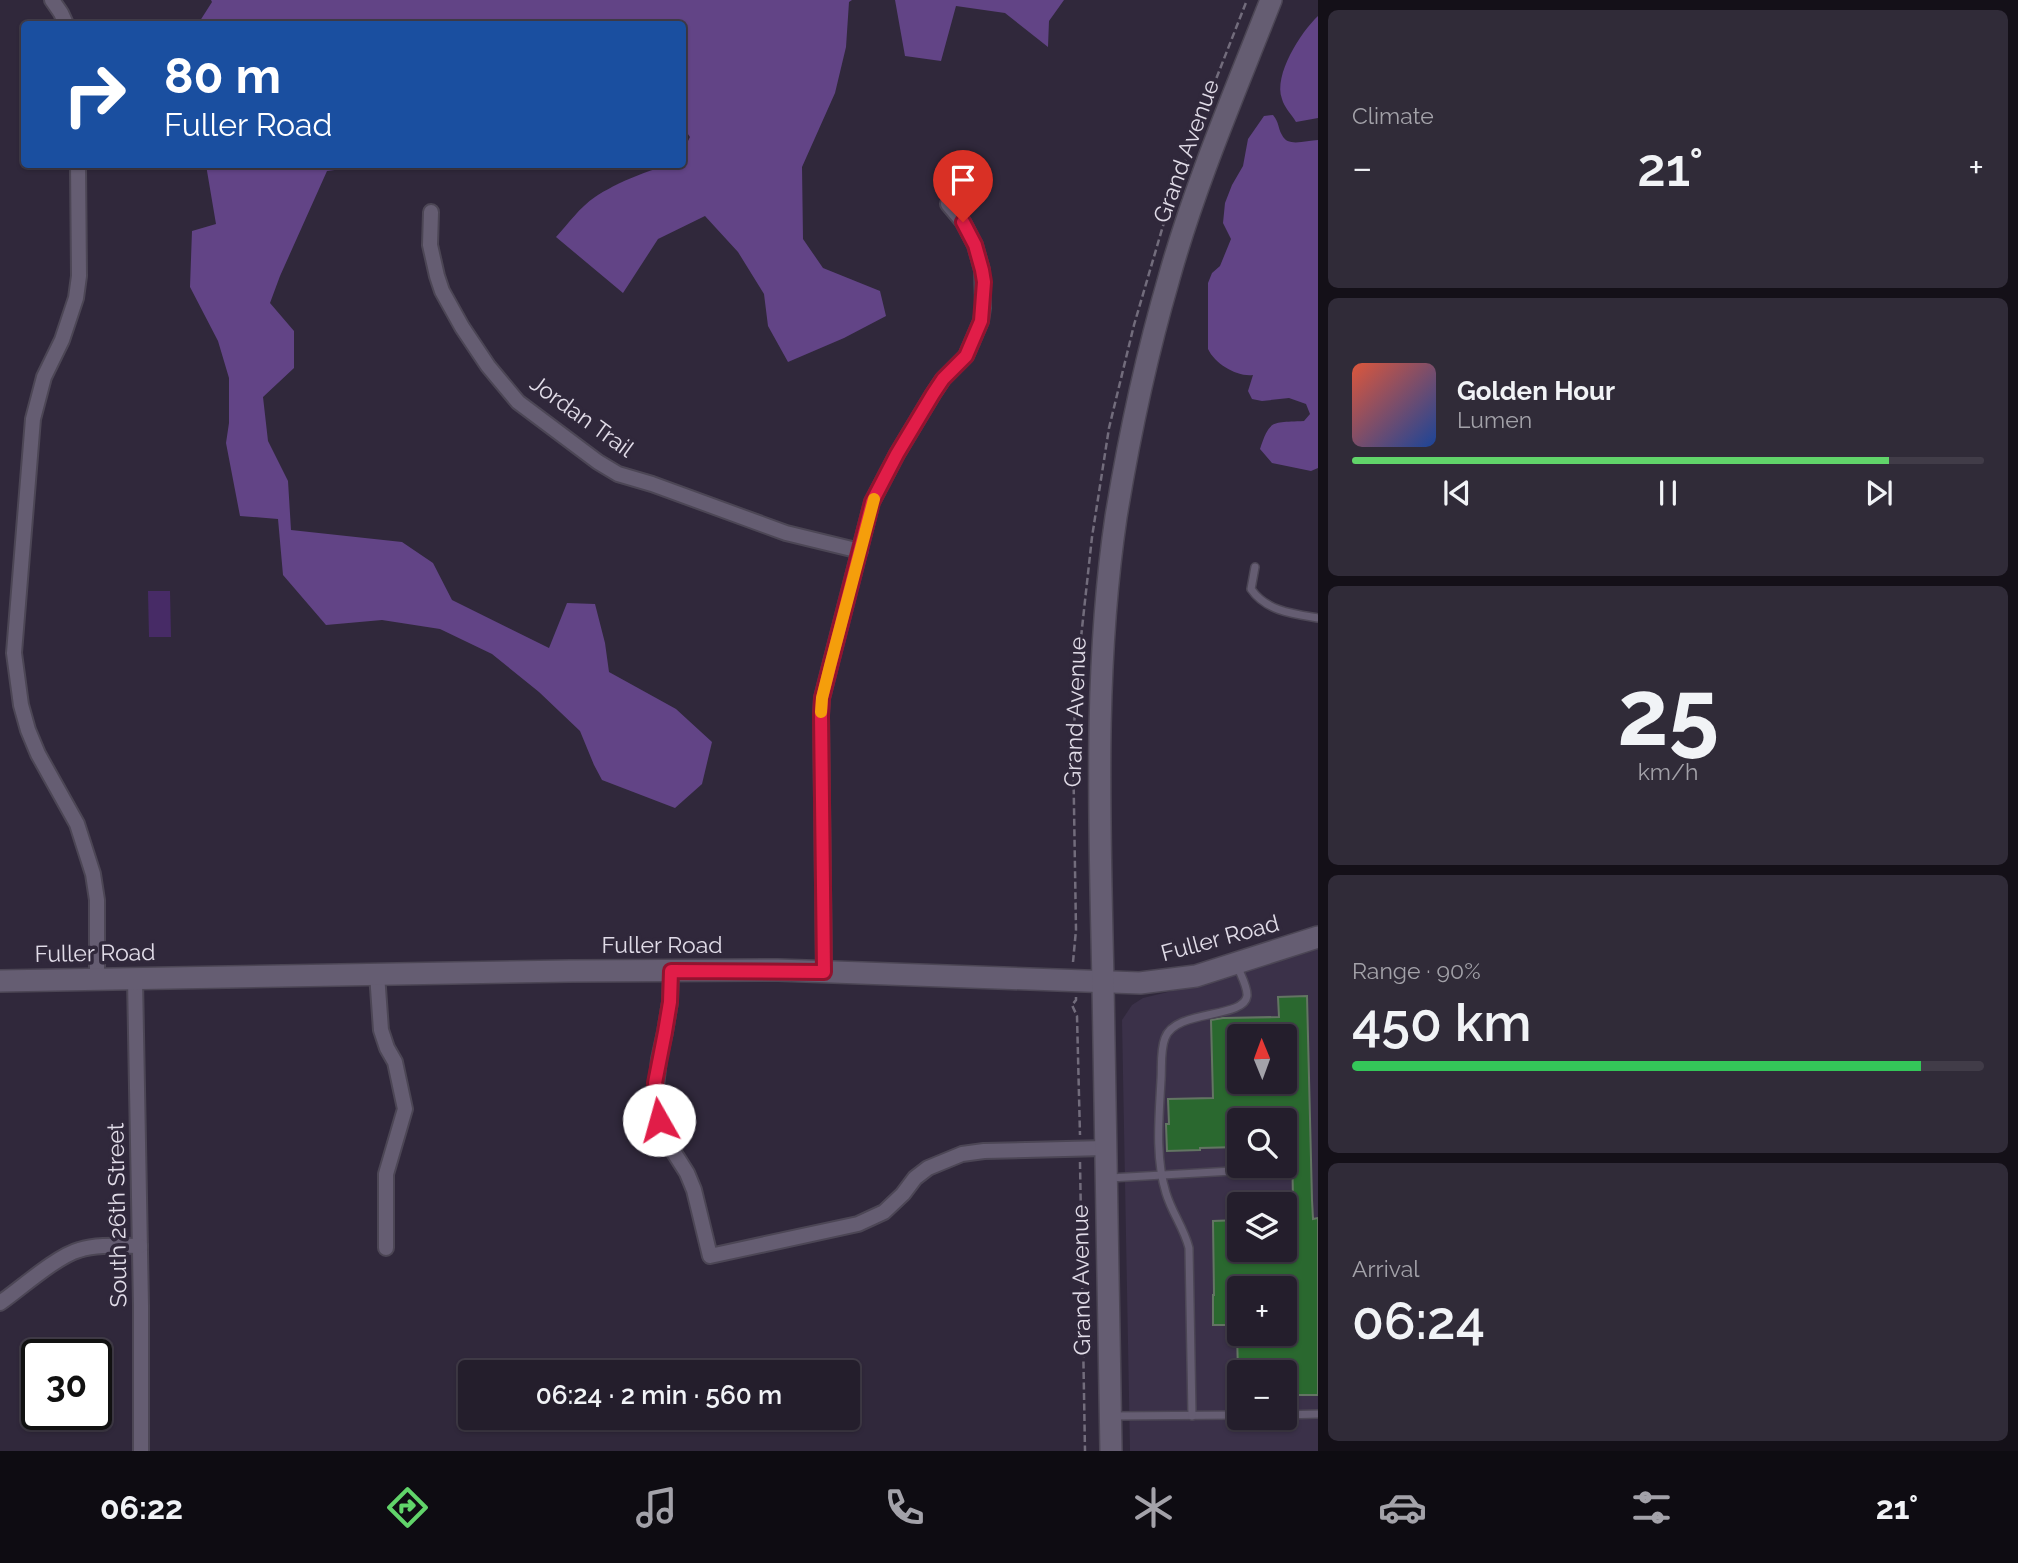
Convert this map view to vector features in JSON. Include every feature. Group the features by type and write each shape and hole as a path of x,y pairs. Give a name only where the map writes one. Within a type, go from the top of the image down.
{"main road":[{"name":"Grand Avenue","path":"1111,1451 1099,819 1102,647 1123,475 1141,386 1169,277 1198,191 1271,0"},
{"name":"Fuller Road","path":"0,981 671,971 824,972 1140,983 1196,976 1318,937"}],"street":[{"path":"54,2 64,21"},
{"path":"78,168 79,276 76,298 62,340 44,377 33,419 14,653 16,679 28,730 38,754 77,824 93,874 97,900 97,979"},
{"path":"824,972 822,698 872,502 933,394 943,379 966,356 981,321 984,282 979,257 963,222 948,204"},
{"name":"Jordan Trail","path":"431,212 430,245 442,291 488,366 518,402 618,474 786,533 860,551"},
{"path":"671,971 670,1002 655,1096 659,1120 668,1143 687,1173 694,1190 710,1256 858,1224 884,1212 915,1178 928,1168 962,1154 1105,1148"},
{"path":"377,975 381,1030 387,1048 396,1062 405,1109 386,1174 386,1248"},
{"name":"South 26th Street","path":"135,979 141,1451"},
{"path":"0,1303 66,1255 99,1246 140,1246"}],"lane":[{"path":"1255,567 1251,589 1258,600 1292,614 1318,618"},
{"path":"1192,1416 1189,1248 1186,1234 1166,1194 1161,1175 1159,1119 1162,1047 1171,1028 1244,1004 1247,994 1237,964"},
{"path":"1106,1178 1227,1171"},
{"path":"1297,1415 1318,1414"},
{"path":"1110,1416 1227,1415"}],"path":[{"path":"1076,1000 1072,1005 1077,1016 1085,1451"}],"shaded area":[{"path":"211,0 852,0 849,2 846,47 835,93 802,167 803,239 823,268 880,291 886,316 788,362 768,326 764,294 738,252 705,216 658,239 623,293 556,237 584,206 603,192 649,171 686,168 686,145 690,137 686,131 686,21 200,21"},
{"path":"895,0 1064,0 1049,21 1048,47 1005,13 956,6 941,61 905,56"},
{"path":"1318,16 1318,118 1296,122 1282,99 1281,78 1290,54"},
{"path":"1273,115 1282,135 1288,141 1318,140 1318,468 1311,471 1272,463 1260,449 1267,432 1274,424 1304,421 1310,414 1306,404 1289,398 1262,401 1252,399 1248,391 1253,375 1240,374 1227,368 1211,355 1208,349 1208,283 1212,273 1220,266 1231,239 1223,223 1225,203 1243,166 1248,139 1264,116"},
{"path":"207,168 350,168 327,171 270,303 294,331 294,368 263,397 268,441 288,481 291,530 402,542 433,563 452,600 549,648 567,603 595,604 609,672 676,709 712,742 702,784 675,808 602,780 580,731 539,692 492,654 440,629 382,620 326,625 283,575 278,519 240,516 226,443 229,378 218,341 190,287 192,231 216,224"},
{"path":"148,591 170,591 171,637 149,637"},
{"path":"1318,945 1318,1451 1130,1451 1122,1020 1132,1005 1143,998 1209,982"}],"building":[{"path":"1307,996 1312,1200 1313,1219 1318,1218 1318,1395 1297,1395 1297,1360 1238,1360 1237,1346 1297,1346 1297,1276 1227,1276 1227,1325 1213,1325 1213,1221 1227,1220 1227,1262 1297,1262 1297,1192 1293,1192 1293,1178 1297,1178 1297,1108 1227,1108 1227,1147 1167,1151 1168,1099 1213,1098 1211,1020 1279,1017 1278,997"}],"slow traffic":[{"path":"821,712 822,698 874,499"}],"route":[{"path":"659,1120 655,1083 670,1002 671,971 824,972 822,698 872,502 933,394 943,379 966,356 981,321 984,282 982,270 975,245 963,222"}]}
